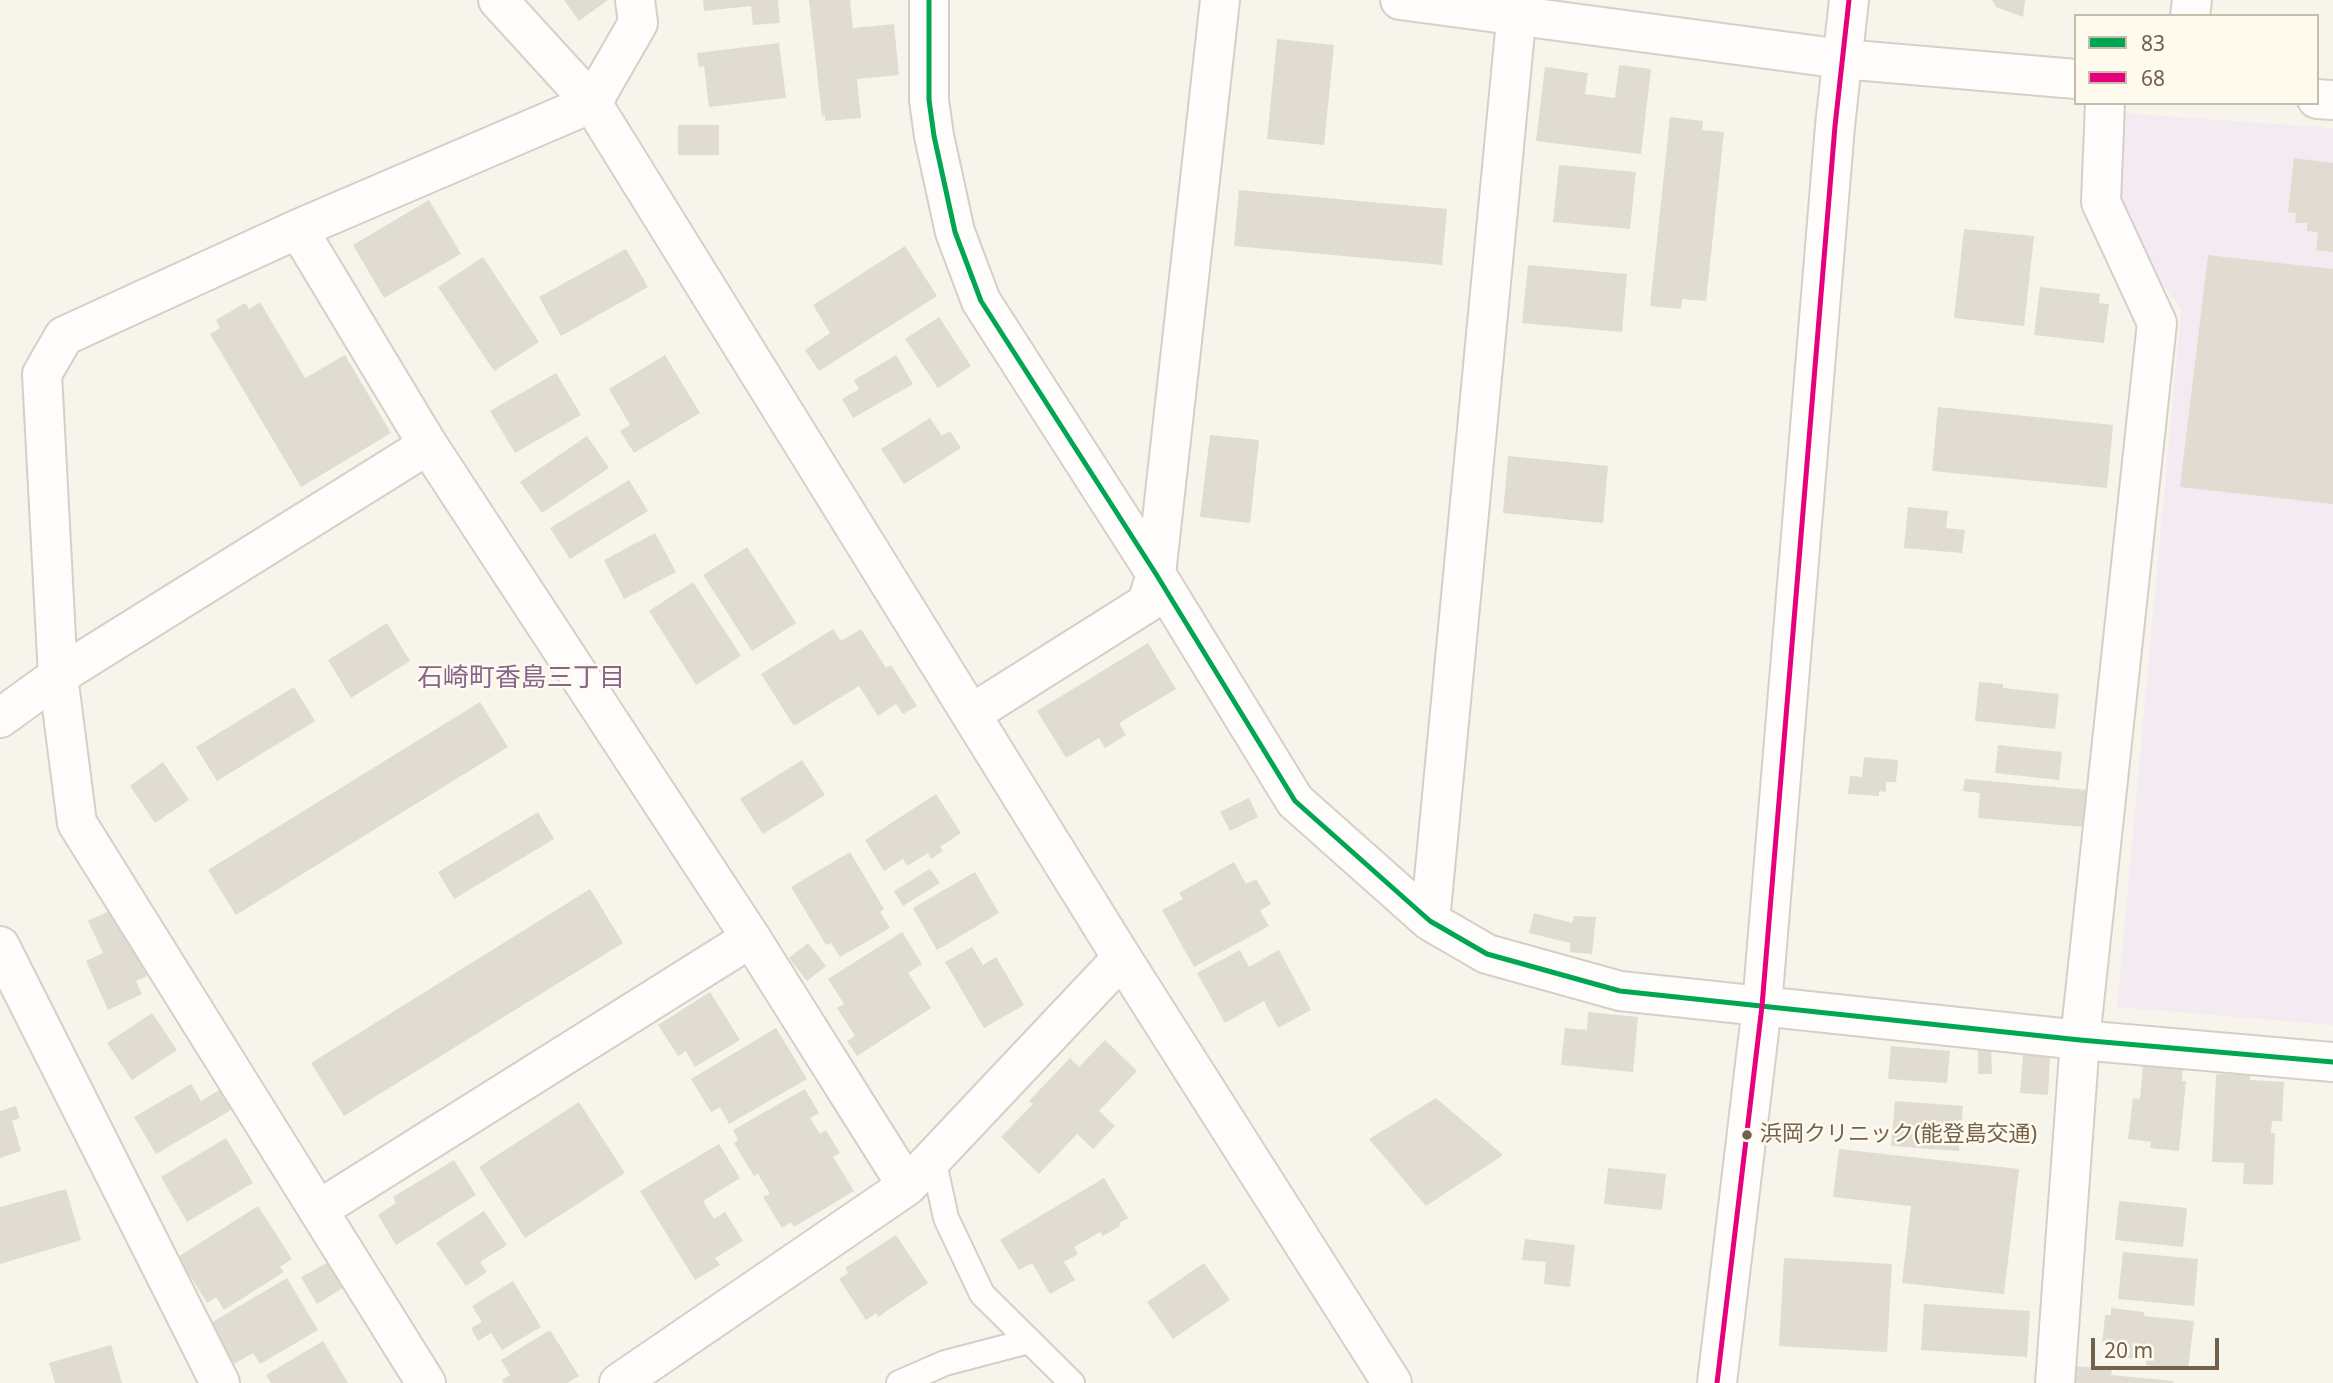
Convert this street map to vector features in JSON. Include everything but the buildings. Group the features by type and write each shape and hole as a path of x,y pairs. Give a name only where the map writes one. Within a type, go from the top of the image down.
{"street":[{"path":"498,0 592,103 1122,958 1392,1383"},
{"path":"426,1383 77,823 58,676 42,374 64,336 298,229 592,103 638,23 635,0"},
{"path":"929,0 929,100 934,135 955,232 981,302 1156,574 1295,802 1430,921 1487,954 1620,991 2080,1040 2333,1062"},
{"path":"971,714 1147,603 1156,574 1220,0"},
{"path":"1400,0 1517,9 1842,59 2074,79"},
{"path":"1717,1383 1762,1006 1849,0"},
{"path":"1430,921 1517,9"},
{"path":"2055,1383 2080,1040 2157,323 2101,202 2105,105"},
{"path":"298,229 428,445 751,938 906,1186"},
{"path":"0,718 58,676 428,445"},
{"path":"318,1210 751,938"},
{"path":"0,946 220,1383"},
{"path":"619,1383 906,1186 1122,958"}],"lane":[{"path":"933,1158 946,1218 982,1294 1072,1383"},
{"path":"899,1383 945,1363 1029,1341"}],"shaded area":[{"path":"2120,113 2333,128 2333,1025 2117,1007 2181,310 2120,225"}],"transit line":[{"name":"83","path":"929,0 929,100 934,136 955,232 981,301 1156,574 1295,801 1430,921 1487,954 1620,991 2080,1040 2333,1062"},
{"name":"68","path":"1717,1383 1762,1006 1835,126 1849,0"}],"place":[{"name":"浜岡クリニック(能登島交通)","path":"1747,1135"}],"district":[{"name":"石崎町香島三丁目","path":"521,679"}]}
